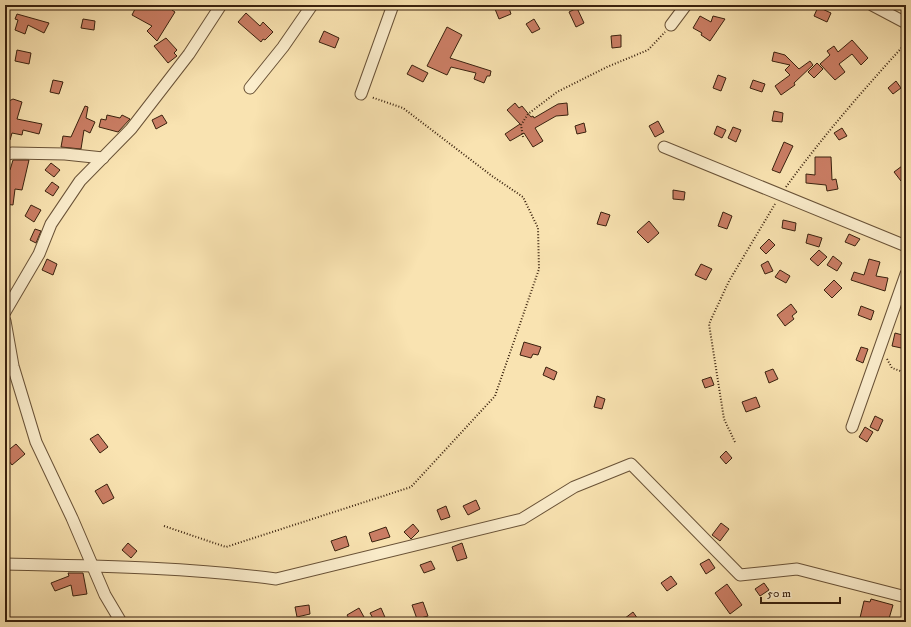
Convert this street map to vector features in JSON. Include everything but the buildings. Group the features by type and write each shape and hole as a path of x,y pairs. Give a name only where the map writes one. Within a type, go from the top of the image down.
{"street":[{"path":"5,312 39,254 51,224 80,181 131,129 189,54 221,5"},
{"path":"250,88 284,47 312,5"},
{"path":"361,94 393,5"},
{"path":"671,25 686,5"},
{"path":"872,5 906,23"},
{"path":"664,147 780,196 906,246"},
{"path":"5,155 12,153 65,154 103,158"},
{"path":"852,427 906,274"},
{"path":"5,321 13,366 36,442 72,518 105,595 121,622"},
{"path":"5,564 237,574 276,580 522,519 574,487 631,464 740,575 797,569 906,597"}],"path":[{"path":"523,137 521,124 528,114 557,92 607,67 648,50 671,25"},
{"path":"735,442 724,419 709,324 729,281 780,196 837,121 906,43"},
{"path":"164,526 226,547 412,487 495,396 539,269 538,228 523,197 492,176 402,108 361,94"},
{"path":"881,348 892,368 906,373"},
{"path":"903,622 906,614"}]}
